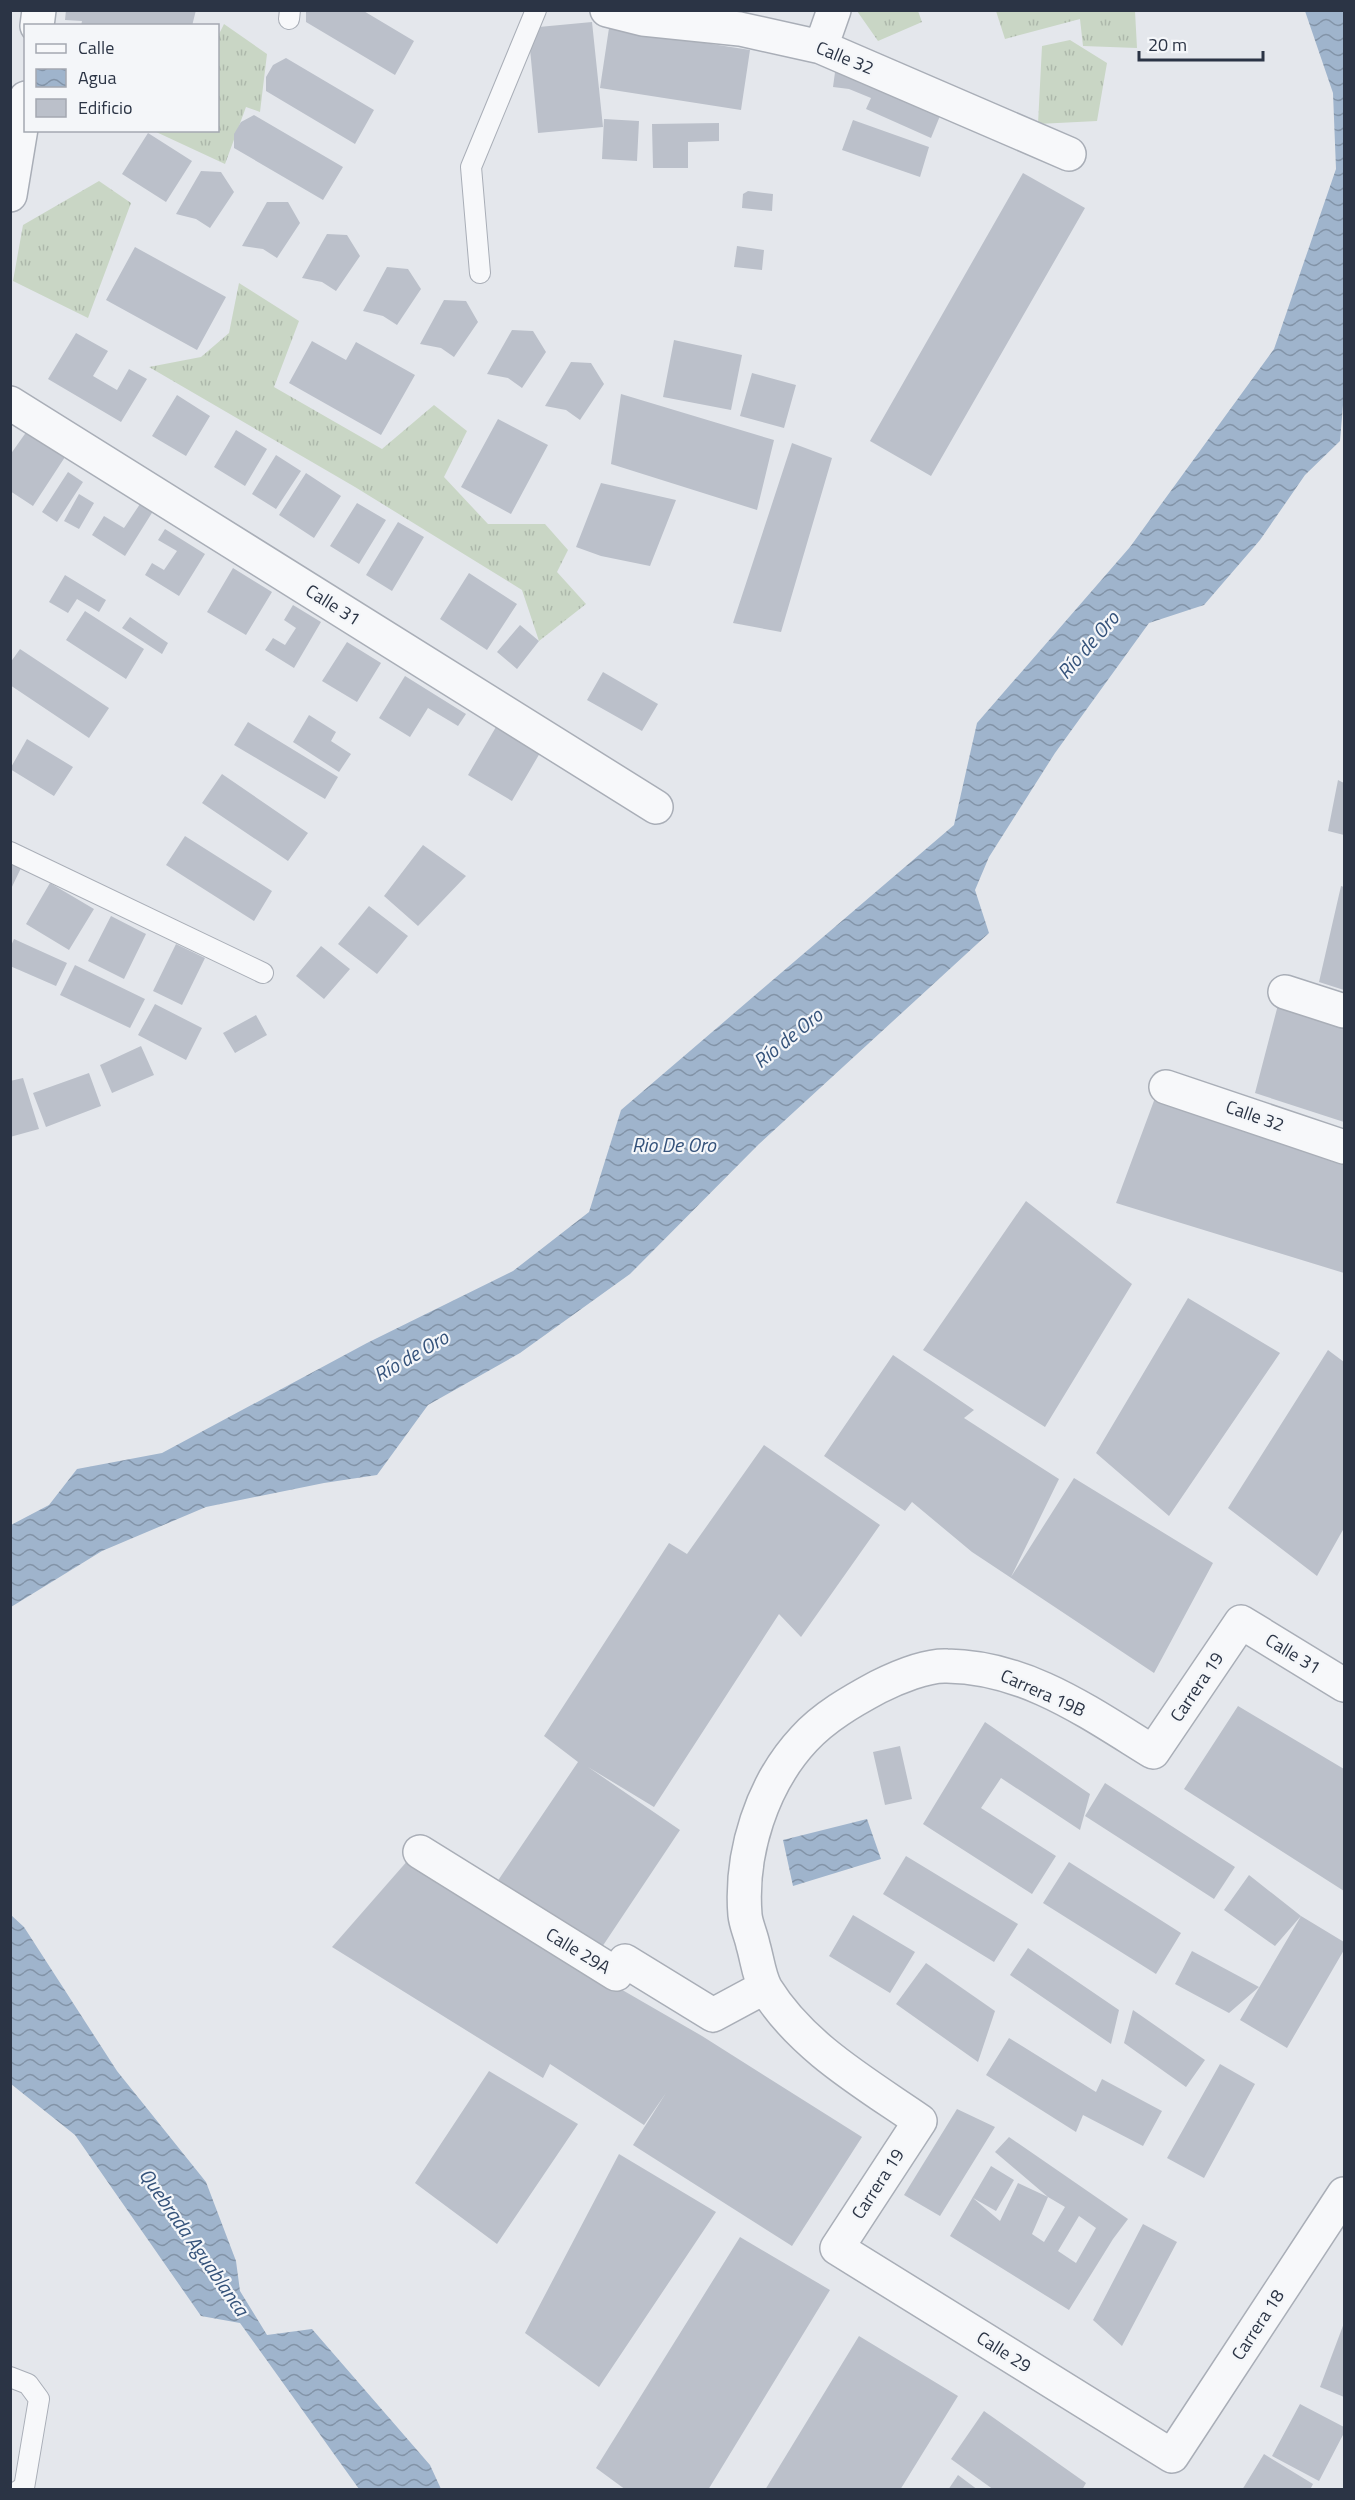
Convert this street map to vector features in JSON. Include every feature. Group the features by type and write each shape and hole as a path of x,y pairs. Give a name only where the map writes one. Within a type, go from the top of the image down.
{"street":[{"name":"Calle 32","path":"607,10 643,18 740,29 821,46 1069,154"},
{"path":"821,46 834,10"},
{"path":"10,195 24,110"},
{"name":"Calle 31","path":"10,403 656,807"},
{"path":"1285,992 1344,1011"},
{"name":"Calle 32","path":"1166,1087 1344,1147"},
{"name":"Calle 31","path":"1241,1622 1344,1685"},
{"name":"Carrera 19","path":"1153,1752 1241,1622"},
{"name":"Carrera 19B","path":"920,2121 843,2069 799,2029 765,1987 745,1916 745,1869 755,1827 772,1782 804,1738 850,1702 897,1677 945,1665 1007,1673 1067,1699 1153,1752"},
{"name":"Calle 29A","path":"420,1852 616,1974 625,1961 713,2015 765,1987"},
{"name":"Carrera 19","path":"837,2248 920,2121"},
{"name":"Carrera 18","path":"1172,2456 1344,2194"},
{"name":"Calle 29","path":"837,2248 1172,2456"}],"lane":[{"path":"480,273 471,167 536,10"},
{"path":"10,852 263,973"},
{"path":"10,2377 28,2384 39,2399 24,2488 19,2490"}],"green space":[{"path":"857,11 918,11 922,22 878,41"},
{"path":"996,11 1135,11 1137,48 1083,46 1080,19 1005,39"},
{"path":"224,24 267,54 260,112 246,107 225,164 156,132 219,132 219,34"},
{"path":"1070,40 1107,63 1097,121 1038,124 1042,46"},
{"path":"99,181 131,203 88,318 13,281 23,225"},
{"path":"239,283 299,321 274,387 382,449 434,405 467,431 444,477 488,524 545,524 568,550 557,572 586,604 539,641 522,590 355,487 149,367 201,357 229,333"}],"water":[{"name":"Rio De Oro","path":"1305,11 1344,11 1344,393 1340,441 1305,475 1260,540 1204,605 1149,623 1055,753 989,857 975,890 989,933 759,1144 630,1274 520,1353 428,1405 377,1475 324,1483 206,1507 102,1551 11,1607 11,1525 49,1505 77,1469 162,1453 367,1343 513,1271 589,1212 621,1110 954,825 977,723 1130,547 1274,349 1336,169 1333,93"},
{"path":"867,1819 881,1859 793,1886 783,1840"},
{"name":"Quebrada Aguablanca","path":"11,1915 24,1927 117,2071 206,2182 236,2261 240,2291 267,2335 312,2329 430,2465 441,2489 359,2489 240,2323 201,2316 75,2135 11,2084"}],"building":[{"path":"66,10 196,10 192,24 81,24 82,21 65,20"},
{"path":"306,10 362,10 414,41 395,75 306,22"},
{"path":"592,22 603,127 538,133 528,28"},
{"path":"609,28 750,50 741,110 600,88"},
{"path":"286,58 374,110 355,144 266,91 266,77 273,65"},
{"path":"836,65 942,111 931,138 866,109 871,98 849,89 833,87"},
{"path":"254,115 343,167 323,200 234,148 234,134 241,122"},
{"path":"604,119 639,121 637,161 602,159"},
{"path":"853,120 929,147 920,177 842,150"},
{"path":"719,123 719,141 688,142 688,168 653,168 652,124"},
{"path":"148,133 192,161 166,202 122,174"},
{"path":"201,171 221,172 234,192 210,228 196,219 176,214"},
{"path":"1023,173 1085,208 931,476 870,441"},
{"path":"748,191 773,194 772,211 742,208 743,194"},
{"path":"267,202 288,202 300,223 277,258 263,249 242,246"},
{"path":"327,234 347,235 360,256 336,291 322,282 302,278"},
{"path":"737,246 764,250 762,270 734,267"},
{"path":"135,247 226,297 197,350 106,300"},
{"path":"387,267 408,269 421,289 397,325 383,316 363,311"},
{"path":"444,300 466,301 478,322 454,357 441,348 420,344"},
{"path":"512,330 533,331 546,352 522,388 508,378 487,374"},
{"path":"76,333 108,351 93,376 117,390 129,369 147,379 121,422 48,379"},
{"path":"674,340 742,355 731,410 663,397"},
{"path":"312,341 346,360 356,342 415,375 381,435 289,383"},
{"path":"571,362 591,363 604,384 580,420 566,410 545,406"},
{"path":"752,373 796,385 784,428 740,416"},
{"path":"621,394 774,440 757,510 611,464"},
{"path":"177,395 210,416 186,456 152,436"},
{"path":"498,419 548,445 511,514 461,487"},
{"path":"236,430 267,449 245,486 214,467"},
{"path":"27,431 65,457 33,506 10,491 10,455"},
{"path":"792,443 832,458 781,632 733,623"},
{"path":"276,455 301,471 276,509 252,494"},
{"path":"68,472 83,482 57,522 42,512"},
{"path":"306,473 341,496 314,538 279,515"},
{"path":"601,483 676,500 650,566 601,556 576,547"},
{"path":"79,494 94,503 79,529 64,521"},
{"path":"142,501 155,508 125,556 92,535 104,516 124,528"},
{"path":"357,503 386,520 359,564 330,546"},
{"path":"398,522 424,537 392,591 366,575"},
{"path":"165,529 205,554 179,596 145,575 152,563 164,570 177,551 158,540"},
{"path":"233,568 272,592 246,635 207,612"},
{"path":"469,573 517,604 487,650 440,619"},
{"path":"65,575 106,600 99,612 77,599 68,613 49,602"},
{"path":"293,605 321,622 294,668 265,650 273,638 285,645 296,628 284,620"},
{"path":"85,611 144,649 126,679 66,640"},
{"path":"130,617 168,643 162,654 122,628"},
{"path":"520,625 539,641 517,669 497,652"},
{"path":"347,642 381,663 357,702 322,681"},
{"path":"20,649 109,708 89,738 10,685 10,663"},
{"path":"603,672 658,704 642,731 587,700"},
{"path":"405,676 466,714 458,726 428,708 410,737 379,718"},
{"path":"309,715 336,732 331,741 351,754 339,772 293,742"},
{"path":"500,720 544,746 512,801 468,775"},
{"path":"248,722 338,777 325,799 234,745"},
{"path":"27,739 73,767 54,796 10,769"},
{"path":"222,774 308,833 288,861 202,803"},
{"path":"1338,780 1344,783 1344,835 1328,831"},
{"path":"185,836 272,891 254,921 166,865"},
{"path":"423,845 466,876 418,926 384,896"},
{"path":"10,864 21,868 10,891"},
{"path":"50,883 94,909 69,950 26,924"},
{"path":"1341,886 1344,887 1344,990 1319,982"},
{"path":"369,906 408,936 377,974 338,944"},
{"path":"111,916 146,934 124,979 88,961"},
{"path":"14,939 67,963 56,986 10,966 10,948"},
{"path":"176,944 205,958 182,1005 153,991"},
{"path":"321,946 350,969 324,999 296,976"},
{"path":"75,965 145,999 130,1028 60,995"},
{"path":"1279,1001 1344,1023 1344,1122 1255,1093"},
{"path":"155,1004 202,1028 186,1060 138,1035"},
{"path":"256,1015 267,1035 235,1053 223,1033"},
{"path":"141,1046 154,1075 112,1093 100,1065"},
{"path":"89,1073 101,1106 46,1127 33,1093"},
{"path":"23,1078 39,1129 10,1137 10,1081"},
{"path":"1155,1098 1344,1160 1344,1273 1116,1203"},
{"path":"1026,1201 1132,1284 1045,1427 923,1350"},
{"path":"1188,1298 1280,1353 1169,1516 1096,1453"},
{"path":"1328,1350 1344,1362 1344,1528 1317,1576 1228,1508"},
{"path":"893,1355 974,1410 964,1418 1059,1479 1011,1577 1074,1478 1213,1563 1154,1673 972,1552 912,1502 905,1511 824,1456"},
{"path":"764,1445 880,1525 801,1637 779,1614 654,1807 588,1767 680,1830 600,1950 497,1882 578,1762 544,1736 669,1543 687,1554"},
{"path":"1238,1706 1344,1769 1344,1891 1184,1789"},
{"path":"985,1722 1090,1794 1080,1830 1001,1778 981,1808 1056,1856 1032,1894 923,1824"},
{"path":"900,1746 912,1799 885,1805 873,1752"},
{"path":"1105,1783 1235,1867 1214,1899 1085,1816"},
{"path":"906,1856 1018,1924 994,1962 883,1894"},
{"path":"409,1859 605,1980 702,2036 862,2137 792,2246 633,2145 666,2093 644,2125 550,2064 543,2078 332,1947"},
{"path":"1069,1862 1181,1933 1156,1974 1043,1903"},
{"path":"1249,1875 1301,1916 1275,1946 1224,1910"},
{"path":"853,1915 915,1952 890,1993 829,1956"},
{"path":"1301,1916 1344,1942 1344,1950 1287,2048 1240,2020"},
{"path":"1028,1948 1119,2010 1111,2044 1010,1975"},
{"path":"1192,1951 1259,1987 1229,2013 1175,1984"},
{"path":"926,1963 995,2011 978,2062 896,2004"},
{"path":"1133,2010 1205,2060 1186,2087 1124,2043"},
{"path":"1009,2038 1096,2092 1102,2079 1162,2111 1143,2146 1083,2115 1076,2132 986,2075"},
{"path":"1220,2064 1255,2084 1204,2178 1167,2158"},
{"path":"489,2071 578,2124 497,2244 415,2183"},
{"path":"957,2109 995,2127 940,2216 904,2195"},
{"path":"1009,2137 1128,2219 1069,2310 950,2236 991,2166 1014,2180 996,2211 973,2198 1000,2221 1018,2183 1048,2197 995,2152","holes":["1048,2197 1065,2207 1044,2242 1032,2234","1079,2216 1096,2228 1076,2263 1058,2251"]},
{"path":"619,2154 716,2212 599,2387 525,2333"},
{"path":"1143,2224 1177,2242 1122,2346 1093,2320"},
{"path":"740,2237 830,2290 708,2490 626,2490 596,2468"},
{"path":"1344,2323 1344,2397 1320,2387"},
{"path":"859,2336 958,2396 900,2490 765,2490"},
{"path":"1300,2404 1344,2427 1344,2433 1319,2481 1272,2456"},
{"path":"984,2411 1086,2483 1082,2490 994,2490 951,2459"},
{"path":"1264,2454 1313,2484 1310,2490 1242,2490"},
{"path":"958,2475 978,2490 948,2490"}],"water label":[{"name":"Río de Oro","path":"1088,645"},
{"name":"Río de Oro","path":"788,1038"},
{"name":"Río de Oro","path":"411,1356"}]}
